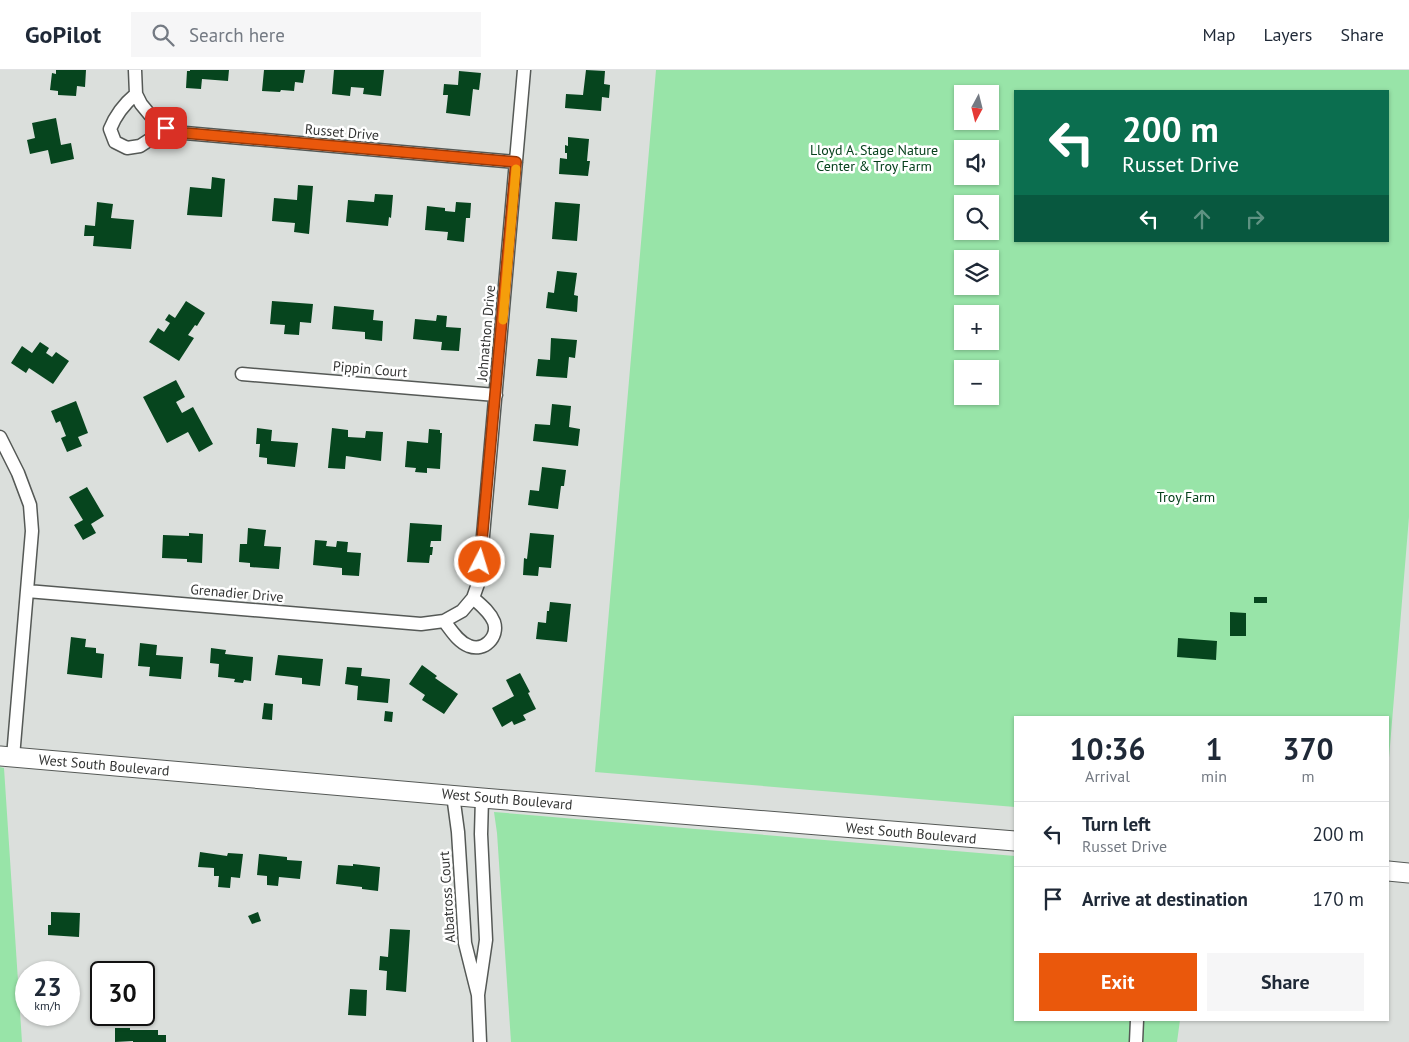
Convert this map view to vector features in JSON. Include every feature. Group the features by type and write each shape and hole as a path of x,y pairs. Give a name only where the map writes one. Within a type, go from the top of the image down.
{"main road":[{"name":"West South Boulevard","path":"6,756 482,798 1014,841"},
{"path":"1389,872 1409,873"}],"street":[{"path":"135,70 136,94 124,104 115,116 110,129 115,142 127,148 140,146 166,128"},
{"name":"Johnathon Drive","path":"462,611 473,598 479,581 524,70"},
{"name":"Russet Drive","path":"136,94 141,104 155,121 166,128 185,133 516,162"},
{"name":"Pippin Court","path":"242,374 496,395"},
{"path":"0,437 18,473 30,505 32,531 27,591 6,756"},
{"name":"Grenadier Drive","path":"27,591 421,624 444,621 462,611"},
{"path":"444,621 457,638 468,646 477,648 488,644 495,634 494,623 485,609 473,598"},
{"name":"Albatross Court","path":"453,795 458,832 465,944 478,995"},
{"name":"Albatross Court","path":"480,1042 478,995 486,940 481,834 482,798"},
{"path":"1136,1042 1137,1021"}],"green space":[{"name":"Troy Farm","path":"656,70 1409,70 1409,517 1389,758 1389,716 1014,716 1014,807 595,772"},
{"path":"0,767 4,768 17,961 15,961 15,1026 21,1026 22,1042 0,1042"},
{"path":"494,812 1014,856 1014,1021 1180,1021 1177,1042 511,1042"}],"building":[{"path":"56,70 86,70 85,87 77,86 76,96 58,95 58,91 50,90 52,73 56,74"},
{"path":"229,70 228,81 202,79 201,89 186,88 187,71"},
{"path":"264,70 305,70 303,83 295,82 294,91 262,91"},
{"path":"334,70 384,70 381,96 363,94 364,88 351,87 350,96 332,94"},
{"path":"586,70 605,71 604,84 610,85 609,98 602,97 601,111 565,108 566,94 583,95"},
{"path":"459,71 481,73 479,90 473,89 470,116 446,113 448,95 443,95 444,84 458,85"},
{"path":"56,118 61,145 71,143 74,159 51,164 48,150 30,154 27,140 35,138 32,123"},
{"path":"568,137 589,139 587,161 590,161 588,176 559,174 560,158 567,159 565,145 568,146"},
{"path":"212,177 225,179 222,217 187,215 190,187 211,189"},
{"path":"298,185 313,186 309,234 294,232 295,223 272,221 274,198 297,200"},
{"path":"375,194 393,195 391,218 389,217 388,226 346,222 348,200 374,202"},
{"path":"97,202 113,204 111,218 134,220 131,249 93,246 94,236 84,236 85,225 95,226"},
{"path":"456,202 471,203 470,218 466,218 464,242 447,240 448,232 425,230 427,206 445,208 445,211 455,212"},
{"path":"555,202 580,204 577,241 552,239"},
{"path":"557,271 577,273 574,295 578,296 577,312 546,308 548,292 554,293"},
{"path":"186,301 205,313 197,326 195,325 188,335 194,338 179,361 149,342 158,328 164,332 170,323 165,320 169,314 175,318"},
{"path":"272,301 313,304 311,323 300,322 299,335 284,334 285,325 270,324"},
{"path":"334,306 374,310 373,320 383,321 382,341 365,339 365,332 332,329"},
{"path":"437,315 447,316 446,327 461,328 459,351 441,350 442,342 413,339 415,319 436,321"},
{"path":"551,338 577,340 575,358 569,357 567,378 536,376 538,359 550,360"},
{"path":"40,342 49,348 46,353 52,357 56,352 69,361 53,384 29,368 26,373 11,363 22,346 32,353"},
{"path":"176,380 185,397 176,402 182,413 193,407 213,444 199,452 188,432 167,443 143,397"},
{"path":"76,401 88,433 78,437 82,446 67,452 61,438 66,436 60,421 56,423 51,411"},
{"path":"552,404 571,406 569,427 580,429 578,446 533,441 535,424 550,425"},
{"path":"257,428 272,430 271,441 298,443 295,467 267,464 267,458 259,457 260,444 256,444"},
{"path":"332,428 348,430 348,437 365,438 366,431 383,432 381,461 346,456 345,469 328,468"},
{"path":"429,429 440,430 440,433 442,433 440,469 427,468 427,473 415,472 416,468 405,467 407,441 428,443"},
{"path":"542,467 566,470 564,486 561,486 558,509 528,505 530,490 539,491"},
{"path":"87,487 104,516 91,524 96,533 83,540 74,525 83,520 69,497"},
{"path":"410,523 442,525 441,541 431,541 430,547 433,547 429,563 407,562"},
{"path":"248,528 266,530 264,546 281,547 279,569 250,567 250,563 239,562 240,544 247,544"},
{"path":"189,533 203,534 202,563 187,562 187,559 162,558 163,535 189,536"},
{"path":"530,533 554,535 551,568 539,567 538,576 523,575 524,558 527,559"},
{"path":"315,540 327,541 326,546 336,547 337,541 348,542 347,552 361,553 359,576 342,575 342,568 313,565"},
{"path":"1254,597 1267,597 1267,603 1254,603"},
{"path":"550,602 571,604 567,642 536,639 538,622 546,623"},
{"path":"1230,612 1246,613 1246,636 1230,636"},
{"path":"71,637 86,639 85,647 96,648 96,653 104,654 102,678 67,674"},
{"path":"1178,638 1217,641 1216,660 1177,657"},
{"path":"140,643 157,645 156,655 183,657 181,679 149,676 150,667 138,666"},
{"path":"211,648 226,650 225,654 253,657 251,681 244,680 243,683 234,682 235,679 218,677 219,664 210,663"},
{"path":"278,655 323,659 320,686 302,684 302,678 275,675"},
{"path":"422,665 437,676 435,678 458,694 444,714 422,700 425,695 409,684"},
{"path":"347,667 362,668 361,676 390,679 388,703 357,700 358,686 345,684"},
{"path":"520,673 536,709 523,715 526,720 514,725 512,721 502,727 492,708 514,696 506,680"},
{"path":"264,703 273,704 272,720 262,719"},
{"path":"385,711 393,712 392,722 384,721"},
{"path":"200,852 227,856 228,853 243,854 240,878 231,877 230,888 218,887 219,876 214,876 214,868 198,867"},
{"path":"259,854 287,857 287,860 302,861 300,879 279,877 278,886 267,885 267,876 257,875"},
{"path":"353,864 380,867 378,891 336,884 338,865 353,866"},
{"path":"51,912 80,913 79,937 48,935 48,925 51,925"},
{"path":"258,912 261,921 252,924 248,916"},
{"path":"390,929 410,930 406,992 386,990 387,971 379,970 380,956 388,957"},
{"path":"350,989 367,990 366,1016 348,1015"},
{"path":"115,1028 158,1030 158,1035 166,1035 166,1042 115,1042"}],"slow traffic":[{"path":"503,320 516,169"}],"route":[{"path":"166,128 185,133 516,162 480,562"}],"park label":[{"name":"Lloyd A. Stage Nature Center & Troy Farm","path":"874,158"}]}
